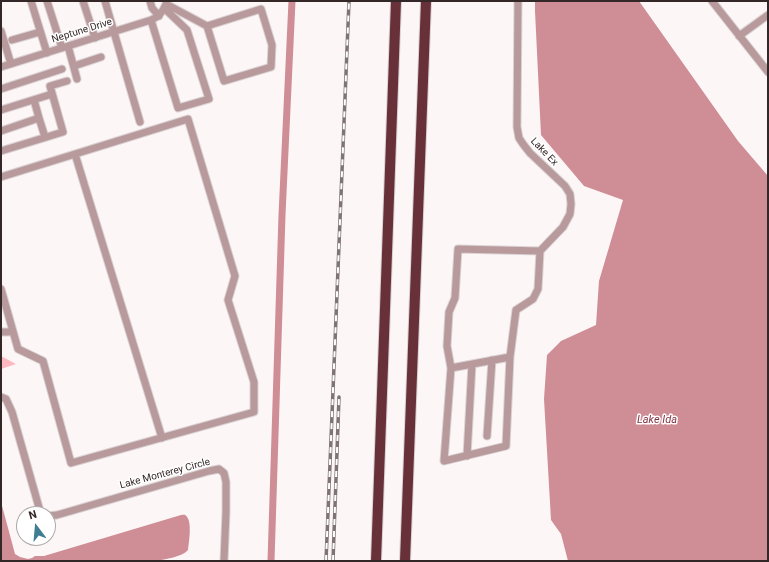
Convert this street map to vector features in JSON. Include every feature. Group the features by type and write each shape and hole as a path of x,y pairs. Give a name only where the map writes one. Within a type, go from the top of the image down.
{"highway":[{"path":"376,561 396,1"},
{"path":"405,561 426,1"}],"street":[{"path":"31,1 47,53"},
{"path":"47,1 74,66 77,79"},
{"path":"83,1 95,38"},
{"path":"104,1 140,122"},
{"path":"150,1 152,8 159,16 165,4"},
{"name":"Lake Ex","path":"518,1 517,127 519,138 530,153 565,186 570,194 571,204 570,214 563,227 540,251"},
{"path":"712,1 768,72"},
{"path":"151,20 178,108 209,99 187,30 165,4"},
{"path":"165,4 207,26 260,10 272,45 271,67 224,81 207,26"},
{"path":"739,36 768,15"},
{"name":"Neptune Drive","path":"1,67 114,32 159,16"},
{"path":"1,31 6,41 11,64"},
{"path":"6,41 40,32"},
{"path":"74,66 101,57"},
{"path":"1,90 62,69"},
{"path":"1,151 62,132 50,86 67,81"},
{"path":"1,110 52,94"},
{"path":"34,100 45,137"},
{"path":"1,131 39,118"},
{"path":"1,177 188,118 235,276 228,300 254,382 254,412 71,463 43,361 18,349 1,289"},
{"path":"75,154 162,438"},
{"path":"458,249 540,251 538,290 533,299 516,310 510,357 506,446 444,462 451,368 447,346 449,312 455,298 458,249"},
{"path":"1,332 13,331"},
{"path":"451,368 510,357"},
{"path":"487,436 492,360"},
{"path":"467,456 472,364"},
{"path":"1,397 6,399 12,412 39,506"},
{"name":"Lake Monterey Circle","path":"56,515 219,469 224,473 226,482 224,561"}],"shaded area":[{"path":"1,356 16,364 1,369"}],"water":[{"name":"Lake Ida","path":"535,1 639,1 738,141 768,176 768,561 568,561 561,534 551,520 544,399 547,355 561,341 596,325 599,281 623,200 584,186 541,135"},
{"path":"1,502 15,554 20,557 28,559 35,556 44,556 181,515 186,515 189,520 190,533 188,550 178,556 156,561 1,561"}],"waterway":[{"path":"271,561 282,215 292,1"}],"railway":[{"path":"326,561 349,1"},
{"path":"333,561 339,397"}]}
